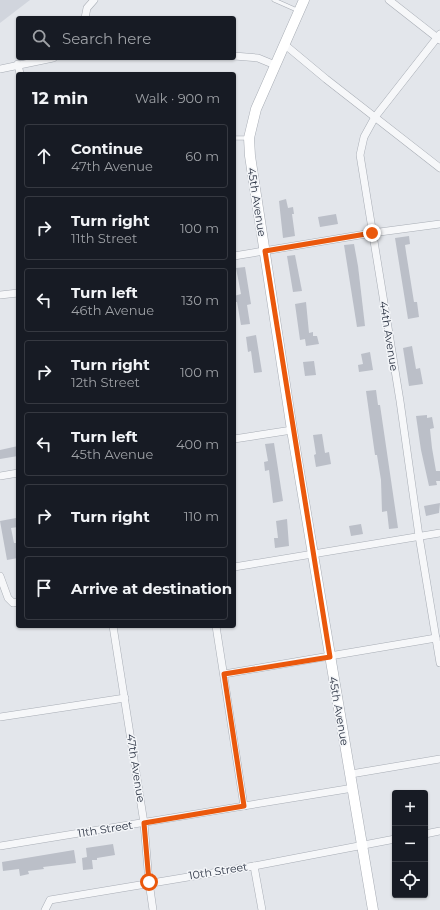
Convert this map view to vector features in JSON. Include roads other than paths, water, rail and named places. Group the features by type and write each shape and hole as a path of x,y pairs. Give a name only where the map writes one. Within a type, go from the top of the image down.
{"street":[{"path":"85,16 87,8 94,0"},
{"name":"45th Avenue","path":"304,0 256,109 250,138 251,173 265,251 312,553 351,774 373,910"},
{"path":"389,0 439,37"},
{"name":"44th Avenue","path":"439,37 375,117 364,137 360,155 400,401 419,536 440,663"},
{"path":"284,44 326,79 440,168"},
{"path":"236,56 258,58 275,65"},
{"path":"0,69 41,60"},
{"path":"18,64 20,72"},
{"path":"236,256 372,233 440,224"},
{"path":"0,296 16,293"},
{"path":"236,439 292,430"},
{"path":"0,476 16,473"},
{"path":"236,567 440,533"},
{"path":"0,576 8,598 13,603 16,602"},
{"name":"47th Avenue","path":"113,628 144,823 149,882 154,910"},
{"path":"216,628 244,806"},
{"path":"224,674 436,638"},
{"path":"0,717 125,698"},
{"path":"351,774 440,759"},
{"name":"11th Street","path":"0,846 353,788"},
{"path":"428,833 440,831"},
{"name":"10th Street","path":"44,909 50,900 149,882 254,866 362,844 392,839"},
{"path":"254,866 262,910"}],"lane":[{"path":"274,0 299,11"},
{"path":"236,138 250,138"}]}
